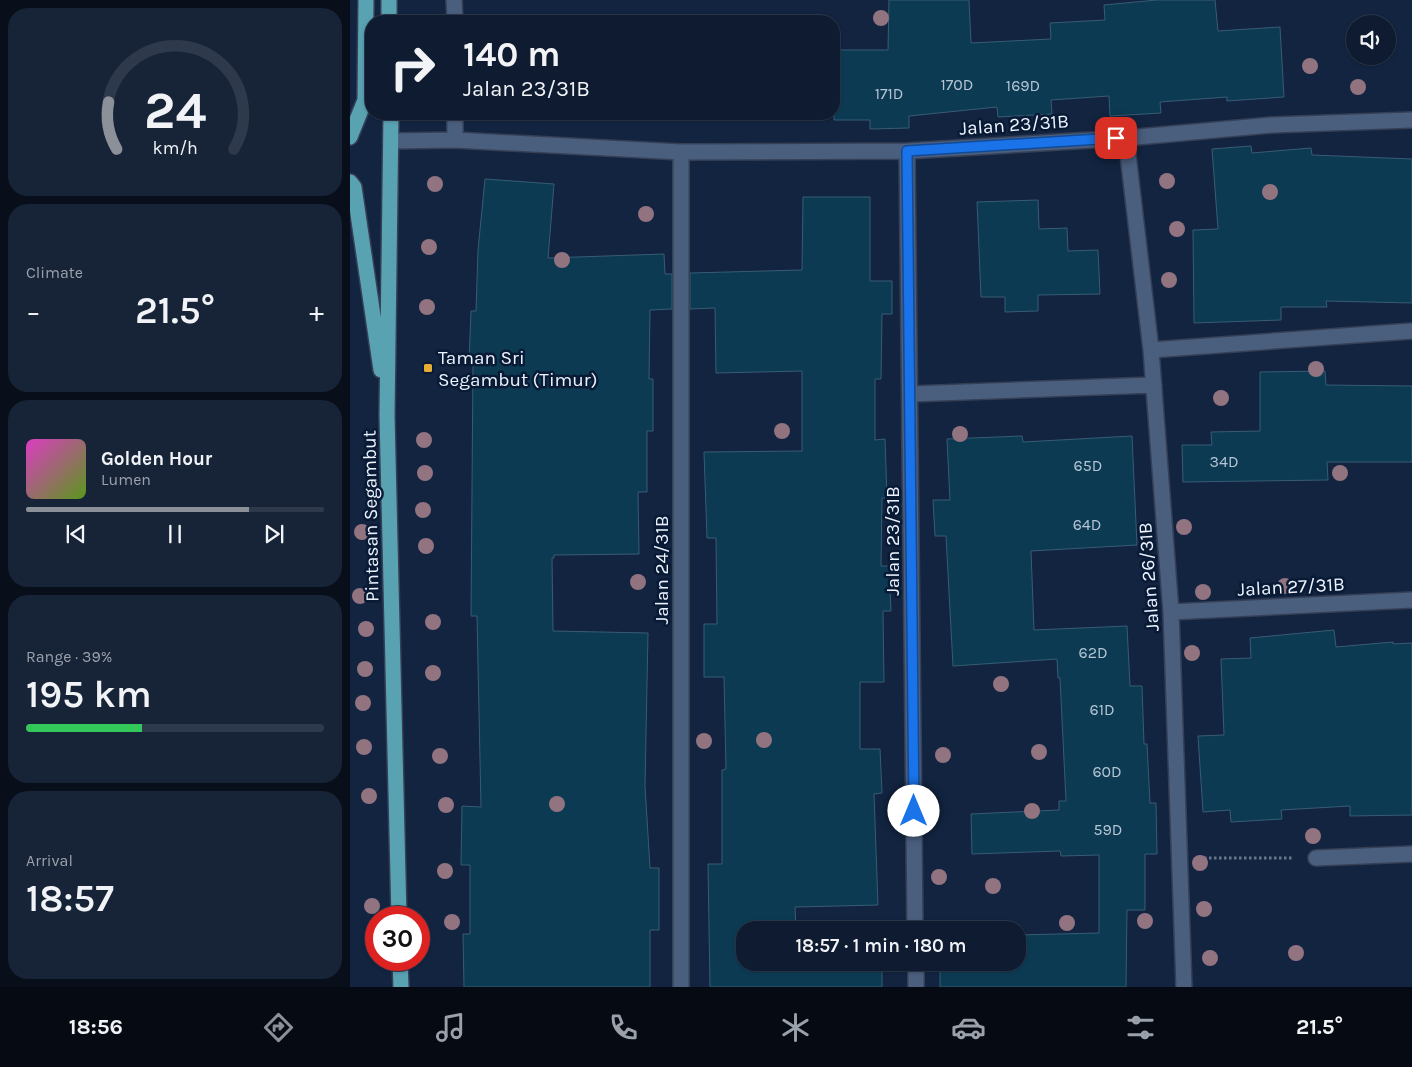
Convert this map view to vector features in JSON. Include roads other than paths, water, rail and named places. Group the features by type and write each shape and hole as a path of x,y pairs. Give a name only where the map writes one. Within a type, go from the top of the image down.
{"main road":[{"path":"366,0 366,15"},
{"path":"389,0 389,15"},
{"path":"350,137 365,100"},
{"name":"Pintasan Segambut","path":"391,120 387,416 399,906"},
{"path":"350,182 354,187 387,416"},
{"path":"400,971 401,987"}],"street":[{"path":"454,0 454,15"},
{"path":"455,120 455,140"},
{"name":"Jalan 23/31B","path":"392,140 455,140 681,152 907,151 1126,138 1272,125 1412,120"},
{"name":"Jalan 26/31B","path":"1126,138 1131,165 1151,350 1171,612 1184,987"},
{"name":"Jalan 23/31B","path":"907,151 915,921"},
{"name":"Jalan 24/31B","path":"681,152 681,987"},
{"path":"1151,350 1412,331"},
{"path":"911,394 1154,385"},
{"name":"Jalan 27/31B","path":"1171,612 1412,600"},
{"path":"1316,858 1412,854"},
{"path":"916,971 916,987"}],"place":[{"name":"Taman Sri Segambut (Timur)","path":"428,368"}]}
